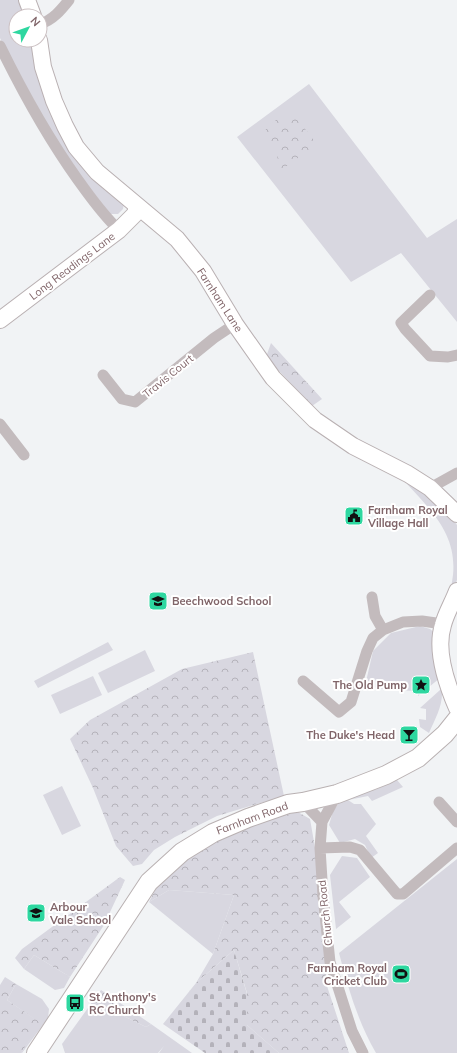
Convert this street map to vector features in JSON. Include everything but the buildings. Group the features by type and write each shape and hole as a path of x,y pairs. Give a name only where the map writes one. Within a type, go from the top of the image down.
{"main road":[{"name":"Farnham Road","path":"36,1053 149,882 182,852 213,833 261,813 288,804 337,794 386,775 418,758 445,734 457,719"}],"street":[{"path":"48,21 56,15 69,0"},
{"path":"0,46 23,93 60,156 102,214 119,230"},
{"name":"Farnham Lane","path":"40,48 43,67 54,101 76,147 97,172 177,239 202,271 235,324 273,378 315,420 353,446 408,474 430,488 457,514"},
{"name":"Long Readings Lane","path":"0,320 119,230 135,214 137,206"},
{"path":"430,295 401,323 404,329 430,356 448,357 457,355"},
{"name":"Travis Court","path":"103,375 122,399 135,402 214,338 235,324"},
{"path":"0,424 24,455"},
{"path":"430,488 457,473"},
{"path":"372,598 375,616 383,630"},
{"path":"456,599 443,624 439,640 446,677 457,708"},
{"path":"302,680 339,712 351,702 367,651 373,638 383,630 403,622 422,621 443,624"},
{"name":"Church Road","path":"337,794 322,822 320,848 323,896 330,962 352,1031 363,1053"},
{"path":"303,802 322,822"},
{"path":"440,802 457,822"},
{"path":"320,848 350,847 360,850 397,894 404,894 457,848"}],"green space":[{"path":"0,0 22,0 24,8 8,8 8,48 33,48 40,83 124,203 123,209 118,214 110,214 85,182 31,103 0,38"},
{"path":"309,84 427,238 457,219 457,322 401,253 351,282 237,137"},
{"path":"294,115 314,140 313,147 281,170 276,153 258,137 279,117 285,122"},
{"path":"271,343 322,399 312,406 266,357"},
{"path":"407,484 413,485 425,493 448,513 457,525 457,580 446,608 453,575 451,548 447,536 434,514"},
{"path":"420,626 430,629 436,634 440,678 418,696 418,691 392,690 365,686 373,651 391,633"},
{"path":"108,642 113,650 38,688 34,681"},
{"path":"145,650 155,671 108,693 98,673"},
{"path":"253,652 284,796 217,816 175,837 154,850 142,864 133,866 116,846 93,788 70,739 90,720 182,669"},
{"path":"93,676 102,695 60,714 51,695"},
{"path":"440,690 442,690 442,696 440,707 429,733 420,727 419,719 426,720 426,709 420,708"},
{"path":"397,780 403,787 372,801 368,796 348,800 354,804 361,804 376,824 366,836 378,853 371,858 365,845 355,839 340,843 329,825 333,811 338,804 358,794 377,789"},
{"path":"62,786 81,826 62,835 43,795"},
{"path":"298,812 310,819 317,859 327,986 349,1053 279,1053 247,1025 247,993 234,950 196,983 213,954 234,895 169,890 149,902 163,875 198,846 272,817"},
{"path":"342,856 357,858 370,877 339,902 351,917 336,929 330,875"},
{"name":"Farnham Royal Cricket Club","path":"457,859 457,1053 376,1053 354,1004 339,953"},
{"path":"120,877 125,880 104,925 70,977 34,955 24,969 15,958 22,949"},
{"path":"169,890 234,895 213,954 149,902"},
{"path":"234,950 247,994 247,1025 279,1053 205,1053 163,1024 196,983"},
{"path":"34,955 70,977 64,988 55,990 24,969"},
{"path":"5,977 16,984 7,1000 41,1023 21,1053 0,1053 0,985"},
{"path":"16,984 42,999 49,1009 48,1018 22,1053 40,1023 7,1000"},
{"path":"101,990 151,1024 146,1027 93,1001"},
{"path":"93,1001 146,1027 151,1024 192,1053 159,1053 164,1046 158,1053 65,1053 62,1044"}],"place":[{"name":"Farnham Royal Village Hall","path":"354,516"},
{"name":"Beechwood School","path":"158,601"},
{"name":"The Old Pump","path":"421,685"},
{"name":"The Duke's Head","path":"409,735"},
{"name":"Arbour Vale School","path":"36,913"},
{"name":"Farnham Royal Cricket Club","path":"401,974"},
{"name":"St Anthony's RC Church","path":"75,1003"}]}
